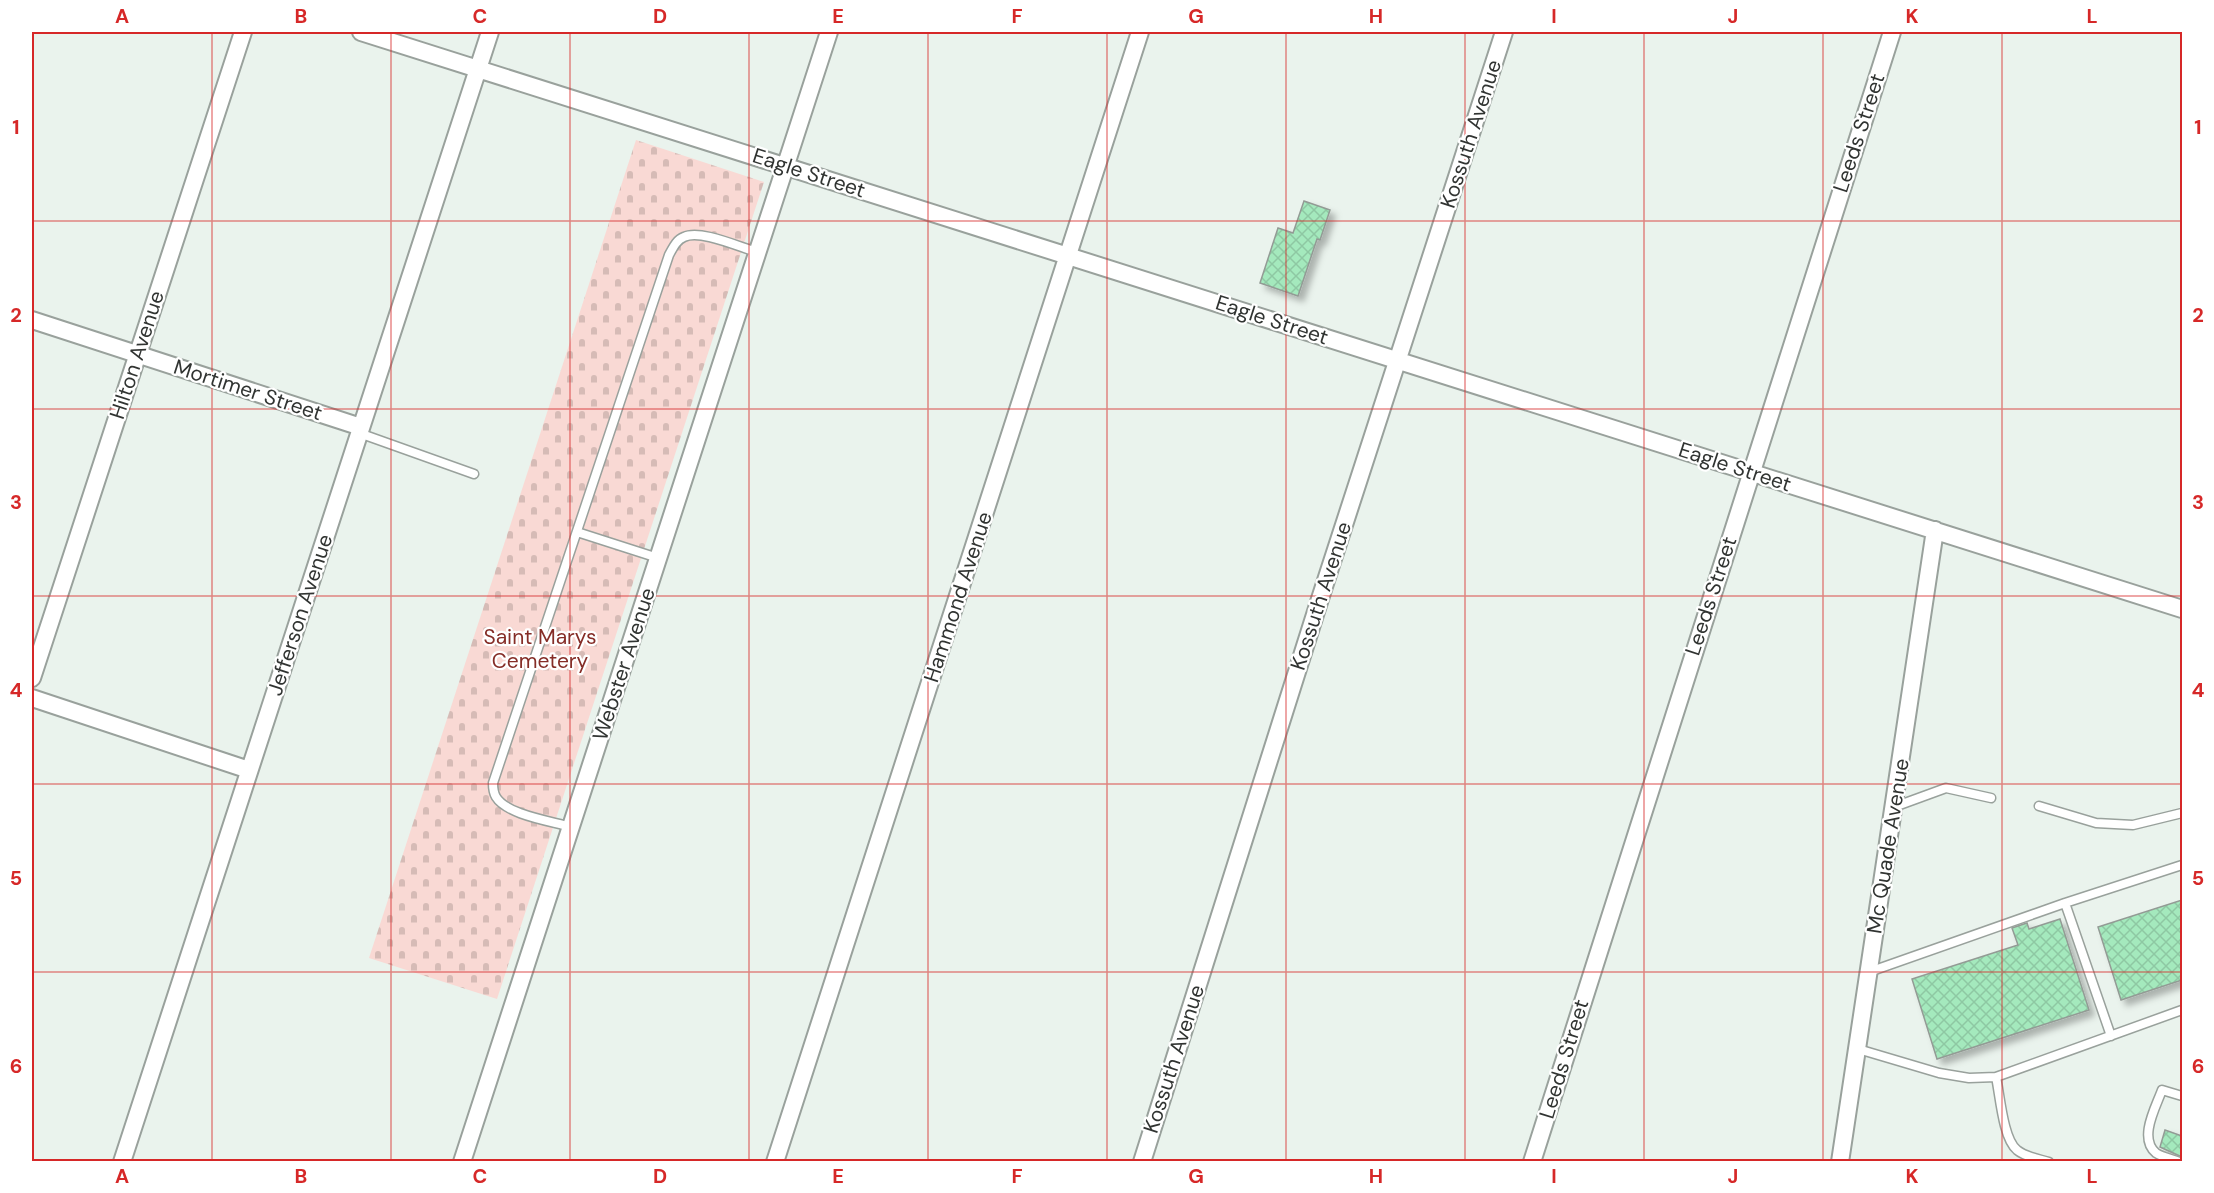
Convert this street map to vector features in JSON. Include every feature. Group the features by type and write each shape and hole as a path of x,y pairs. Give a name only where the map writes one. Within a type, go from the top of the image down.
{"street":[{"name":"Hilton Avenue","path":"32,678 243,32"},
{"name":"Eagle Street","path":"362,32 2182,609"},
{"name":"Jefferson Avenue","path":"122,1161 490,32"},
{"name":"Webster Avenue","path":"462,1161 829,32"},
{"name":"Hammond Avenue","path":"775,1161 1140,32"},
{"name":"Kossuth Avenue","path":"1142,1161 1504,32"},
{"name":"Leeds Street","path":"1532,1161 1892,32"},
{"name":"Mortimer Street","path":"32,320 360,430"},
{"name":"Mc Quade Avenue","path":"1840,1161 1935,530"},
{"path":"32,698 249,770"}],"lane":[{"path":"571,827 511,810 500,803 494,794 493,783 669,255 682,237 695,234 757,252"},
{"name":"Mortimer Street","path":"360,430 474,474"},
{"path":"577,532 658,558"},
{"path":"1894,807 1946,788 1991,798"},
{"path":"2039,806 2096,823 2133,825 2182,813"},
{"path":"1869,972 2065,903 2182,865"},
{"path":"2065,903 2111,1036"},
{"path":"1858,1049 1939,1073 1969,1078 1996,1077 2182,1010"},
{"path":"1996,1077 2009,1139 2015,1149 2022,1154 2049,1161"},
{"path":"2179,1161 2157,1154 2148,1140 2148,1130 2162,1090 2182,1096"}],"green space":[{"name":"Saint Marys Cemetery","path":"636,140 764,182 497,999 369,958"}],"building":[{"path":"1304,201 1330,210 1320,240 1317,239 1298,296 1260,283 1278,228 1293,233"},
{"path":"2182,900 2182,980 2121,1000 2098,927"},
{"path":"2060,919 2089,1010 1937,1059 1912,979 2018,945 2012,928 2027,923 2029,929"},
{"path":"2165,1130 2182,1136 2182,1157 2160,1147"}]}
